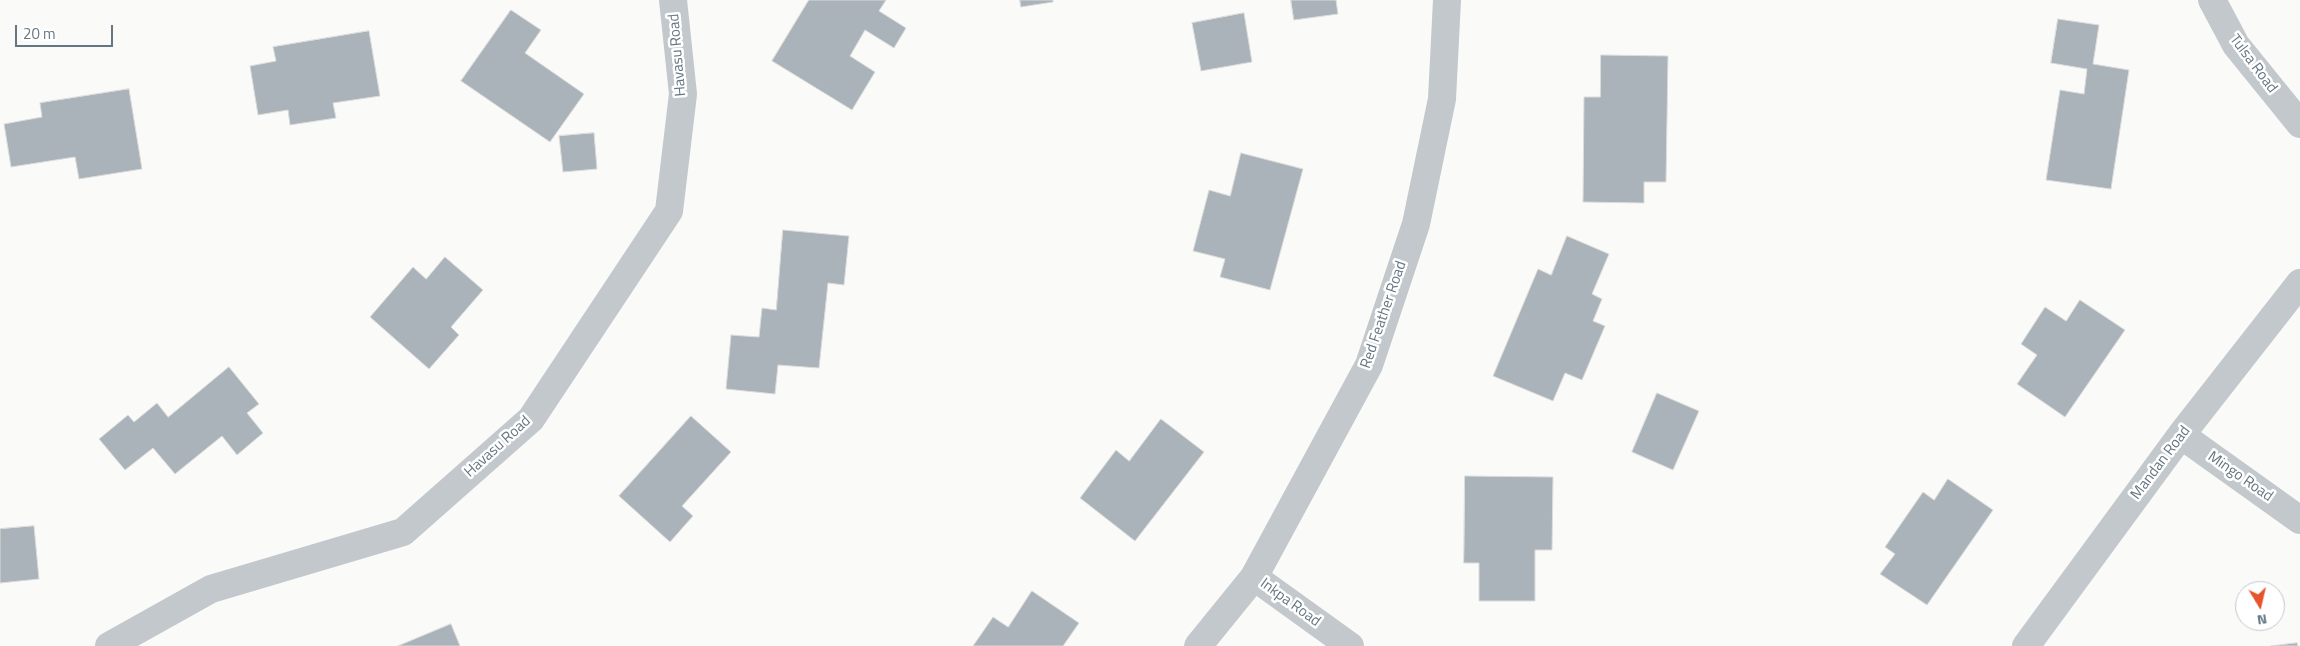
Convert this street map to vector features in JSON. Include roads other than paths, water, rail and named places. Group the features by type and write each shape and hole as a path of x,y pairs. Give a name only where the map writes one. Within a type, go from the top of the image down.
{"street":[{"name":"Havasu Road","path":"109,646 210,589 403,532 531,419 669,210 682,94 673,0"},
{"name":"Red Feather Road","path":"1198,646 1254,577 1369,365 1416,224 1442,98 1447,0"},
{"name":"Tulsa Road","path":"2212,0 2236,45 2300,124"},
{"name":"Mandan Road","path":"2026,646 2181,435 2300,283"},
{"name":"Mingo Road","path":"2181,435 2300,520"},
{"name":"Inkpa Road","path":"1254,577 1350,646"}]}
